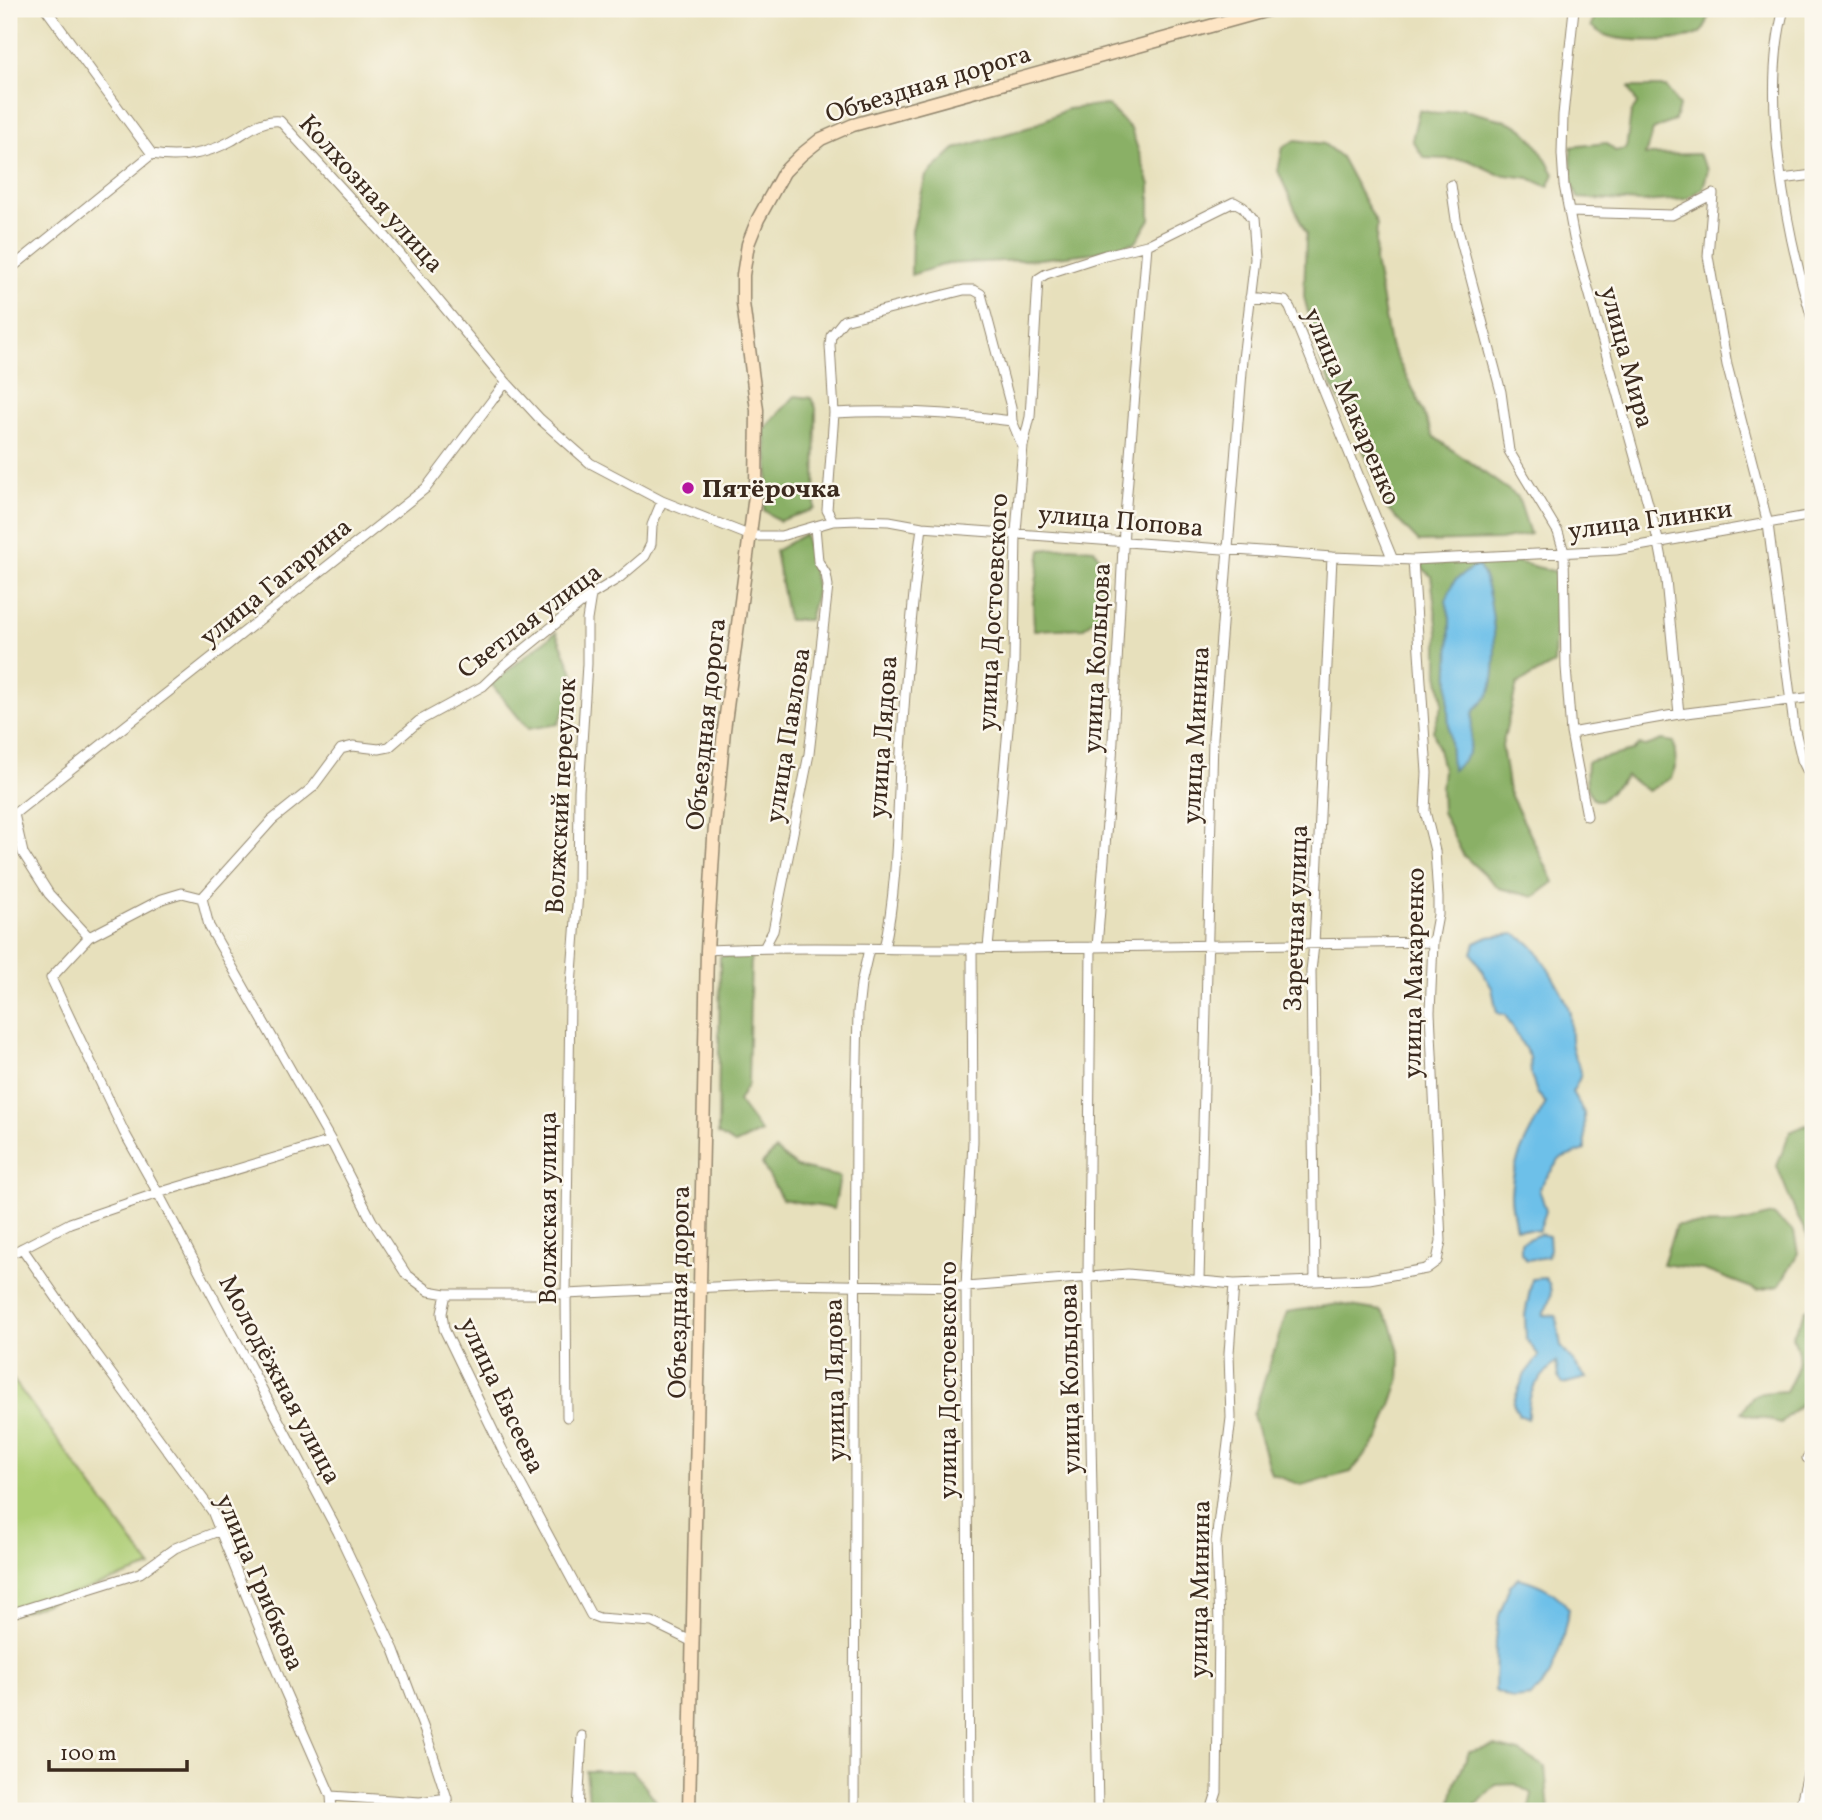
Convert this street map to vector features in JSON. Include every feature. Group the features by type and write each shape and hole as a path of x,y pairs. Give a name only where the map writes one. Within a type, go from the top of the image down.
{"main road":[{"name":"Объездная дорога","path":"689,1811 707,950 723,742 757,488 757,410 743,303 743,275 748,244 764,207 784,172 821,139 853,125 1272,9"}],"street":[{"path":"9,270 152,154 46,9"},
{"name":"улица Мира","path":"1574,9 1563,115 1562,153 1569,212 1659,543 1666,580 1679,714"},
{"path":"1784,9 1777,45 1774,102 1785,209 1813,322"},
{"name":"Колхозная улица","path":"152,154 171,158 212,151 254,126 270,120 279,121 386,237 506,382 540,419 590,463 662,501 751,536"},
{"path":"1782,179 1813,175"},
{"path":"1451,185 1457,226 1501,392 1509,451 1558,532 1564,552 1566,667 1571,733 1587,816"},
{"path":"1569,212 1672,215 1713,194 1708,256 1727,365 1768,524 1790,700 1802,760 1813,782"},
{"name":"улица Минина","path":"1147,245 1234,202 1243,207 1252,220 1255,234 1213,738 1199,1280"},
{"name":"улица Достоевского","path":"988,948 1014,663 1016,532 1023,446 1030,417 1038,279 1093,258 1147,245"},
{"name":"улица Кольцова","path":"1098,1811 1088,1279 1094,947 1112,759 1123,541 1147,245"},
{"path":"833,521 827,510 834,413 831,336 844,320 964,290 974,290 981,294 1011,407 1012,421 1023,446"},
{"name":"улица Макаренко","path":"1250,297 1285,301 1290,308 1393,560"},
{"name":"улица Гагарина","path":"11,816 426,488 506,382"},
{"path":"834,413 915,412 1012,421"},
{"name":"Светлая улица","path":"202,898 272,820 312,788 341,749 353,746 379,749 389,747 419,721 483,686 591,594 619,578 645,556 650,544 652,525 662,501"},
{"name":"улица Глинки","path":"1490,556 1616,550 1813,515"},
{"name":"улица Попова","path":"751,536 781,536 833,521 889,521 922,527 1332,557 1413,560 1490,556"},
{"name":"улица Павлова","path":"764,947 773,931 809,754 828,586 826,574 818,561 815,527"},
{"name":"улица Лядова","path":"884,949 892,904 904,699 922,527"},
{"name":"Заречная улица","path":"1315,1281 1311,971 1332,557"},
{"name":"улица Макаренко","path":"1315,1281 1369,1279 1426,1269 1437,1261 1441,1241 1430,1012 1438,898 1435,850 1425,811 1427,773 1413,560"},
{"name":"Волжский переулок","path":"570,999 578,893 579,791 587,620 591,594"},
{"path":"1571,733 1679,714 1813,697"},
{"path":"11,816 23,853 49,894 89,937 173,894 182,893 202,898"},
{"name":"улица Евсеева","path":"202,898 209,926 331,1142 372,1221 406,1274 421,1287 446,1294 442,1312 444,1329 502,1449 591,1615 652,1622 693,1642"},
{"name":"Молодёжная улица","path":"89,937 51,978 124,1132 338,1532 394,1650 427,1737 447,1798 448,1811"},
{"path":"707,950 764,947 1206,947 1433,942"},
{"name":"улица Достоевского","path":"969,1811 966,1287 973,1141 972,948"},
{"name":"улица Лядова","path":"854,1811 854,1286 858,1012 869,949"},
{"name":"Волжская улица","path":"567,1417 570,999"},
{"path":"16,1251 70,1223 159,1193 331,1142"},
{"name":"улица Грибкова","path":"9,1241 79,1329 212,1511 284,1689 331,1796 332,1811"},
{"path":"446,1294 566,1294 778,1284 966,1287 1128,1274 1234,1283 1315,1281"},
{"name":"улица Минина","path":"1211,1811 1217,1792 1219,1623 1216,1542 1231,1418 1229,1353 1234,1283"},
{"path":"9,1614 140,1573 175,1548 221,1530"},
{"path":"578,1811 582,1736"},
{"path":"1799,1811 1813,1753"},
{"path":"331,1796 420,1802 447,1798"}],"green space":[{"path":"1597,9 1710,11 1705,27 1698,34 1652,41 1625,39 1601,33 1591,26"},
{"path":"1629,87 1666,87 1679,106 1675,120 1653,130 1645,155 1698,154 1708,170 1703,188 1686,199 1640,202 1578,198 1572,183 1571,147 1606,143 1615,151 1626,149 1631,113 1637,104"},
{"path":"1107,105 1131,129 1150,185 1150,219 1136,242 1090,253 1040,259 946,264 911,275 912,231 926,176 955,149 1030,127 1067,109"},
{"path":"1463,109 1512,123 1525,132 1537,145 1554,174 1548,187 1529,178 1498,174 1468,160 1424,158 1412,140 1419,110 1437,114"},
{"path":"1296,140 1324,144 1341,157 1377,224 1375,261 1390,345 1433,436 1518,497 1530,534 1500,540 1419,542 1387,509 1359,439 1321,363 1304,297 1306,234 1278,171 1283,147"},
{"path":"795,396 811,398 816,408 815,509 779,521 764,510 768,470 763,430"},
{"path":"805,534 817,589 809,620 788,620 775,551"},
{"path":"1069,547 1094,549 1099,557 1105,579 1103,611 1084,628 1034,630 1033,603 1041,550"},
{"path":"1415,561 1477,564 1513,561 1557,572 1554,664 1517,684 1502,746 1509,792 1554,882 1534,897 1499,888 1463,855 1442,812 1443,769 1433,730 1443,703 1438,673 1438,632 1431,576"},
{"path":"556,632 577,682 558,724 528,729 491,684"},
{"path":"1662,740 1674,742 1676,764 1671,778 1648,791 1626,776 1602,800 1594,800 1586,777 1587,762 1632,751 1639,745 1646,746"},
{"path":"720,956 751,956 748,1084 738,1101 761,1132 735,1144 718,1134"},
{"path":"1808,1124 1813,1127 1813,1246 1796,1214 1777,1166 1790,1132"},
{"path":"775,1150 797,1167 840,1177 834,1209 782,1199 762,1164"},
{"path":"1773,1215 1794,1232 1798,1253 1779,1286 1757,1290 1704,1270 1663,1264 1676,1225 1735,1224"},
{"path":"1339,1304 1381,1311 1391,1324 1400,1355 1399,1382 1379,1438 1351,1472 1301,1485 1271,1474 1253,1415 1287,1312"},
{"path":"1813,1305 1813,1389 1781,1423 1741,1413 1751,1399 1759,1394 1786,1391 1794,1377 1799,1358 1792,1337 1806,1310"},
{"path":"9,1374 151,1567 9,1616"},
{"path":"1495,1746 1519,1752 1545,1767 1549,1811 1528,1811 1532,1794 1515,1784 1496,1785 1470,1811 1449,1811 1455,1783 1469,1752"},
{"path":"586,1771 633,1771 664,1811 590,1811"}],"water":[{"path":"1477,564 1488,589 1494,626 1495,664 1489,695 1473,713 1467,755 1452,770 1448,712 1450,618 1446,601 1454,581"},
{"path":"1514,934 1534,948 1564,998 1570,1014 1572,1047 1581,1073 1572,1092 1584,1113 1585,1150 1560,1159 1539,1188 1546,1211 1539,1231 1516,1228 1511,1195 1518,1158 1546,1103 1537,1093 1531,1075 1530,1057 1505,1015 1497,1013 1492,988 1472,953 1475,943 1488,937"},
{"path":"1540,1234 1549,1236 1550,1249 1547,1257 1527,1260 1521,1253 1521,1242"},
{"path":"1545,1278 1550,1287 1550,1296 1543,1315 1556,1316 1561,1346 1586,1378 1563,1384 1558,1377 1556,1362 1531,1393 1528,1419 1519,1415 1513,1403 1525,1374 1539,1356 1526,1339 1525,1315 1532,1279"},
{"path":"1519,1578 1547,1589 1559,1597 1569,1609 1561,1645 1549,1677 1531,1697 1513,1699 1495,1691 1496,1640 1499,1616 1510,1585"}],"place":[{"name":"Пятёрочка","path":"688,488"}]}
